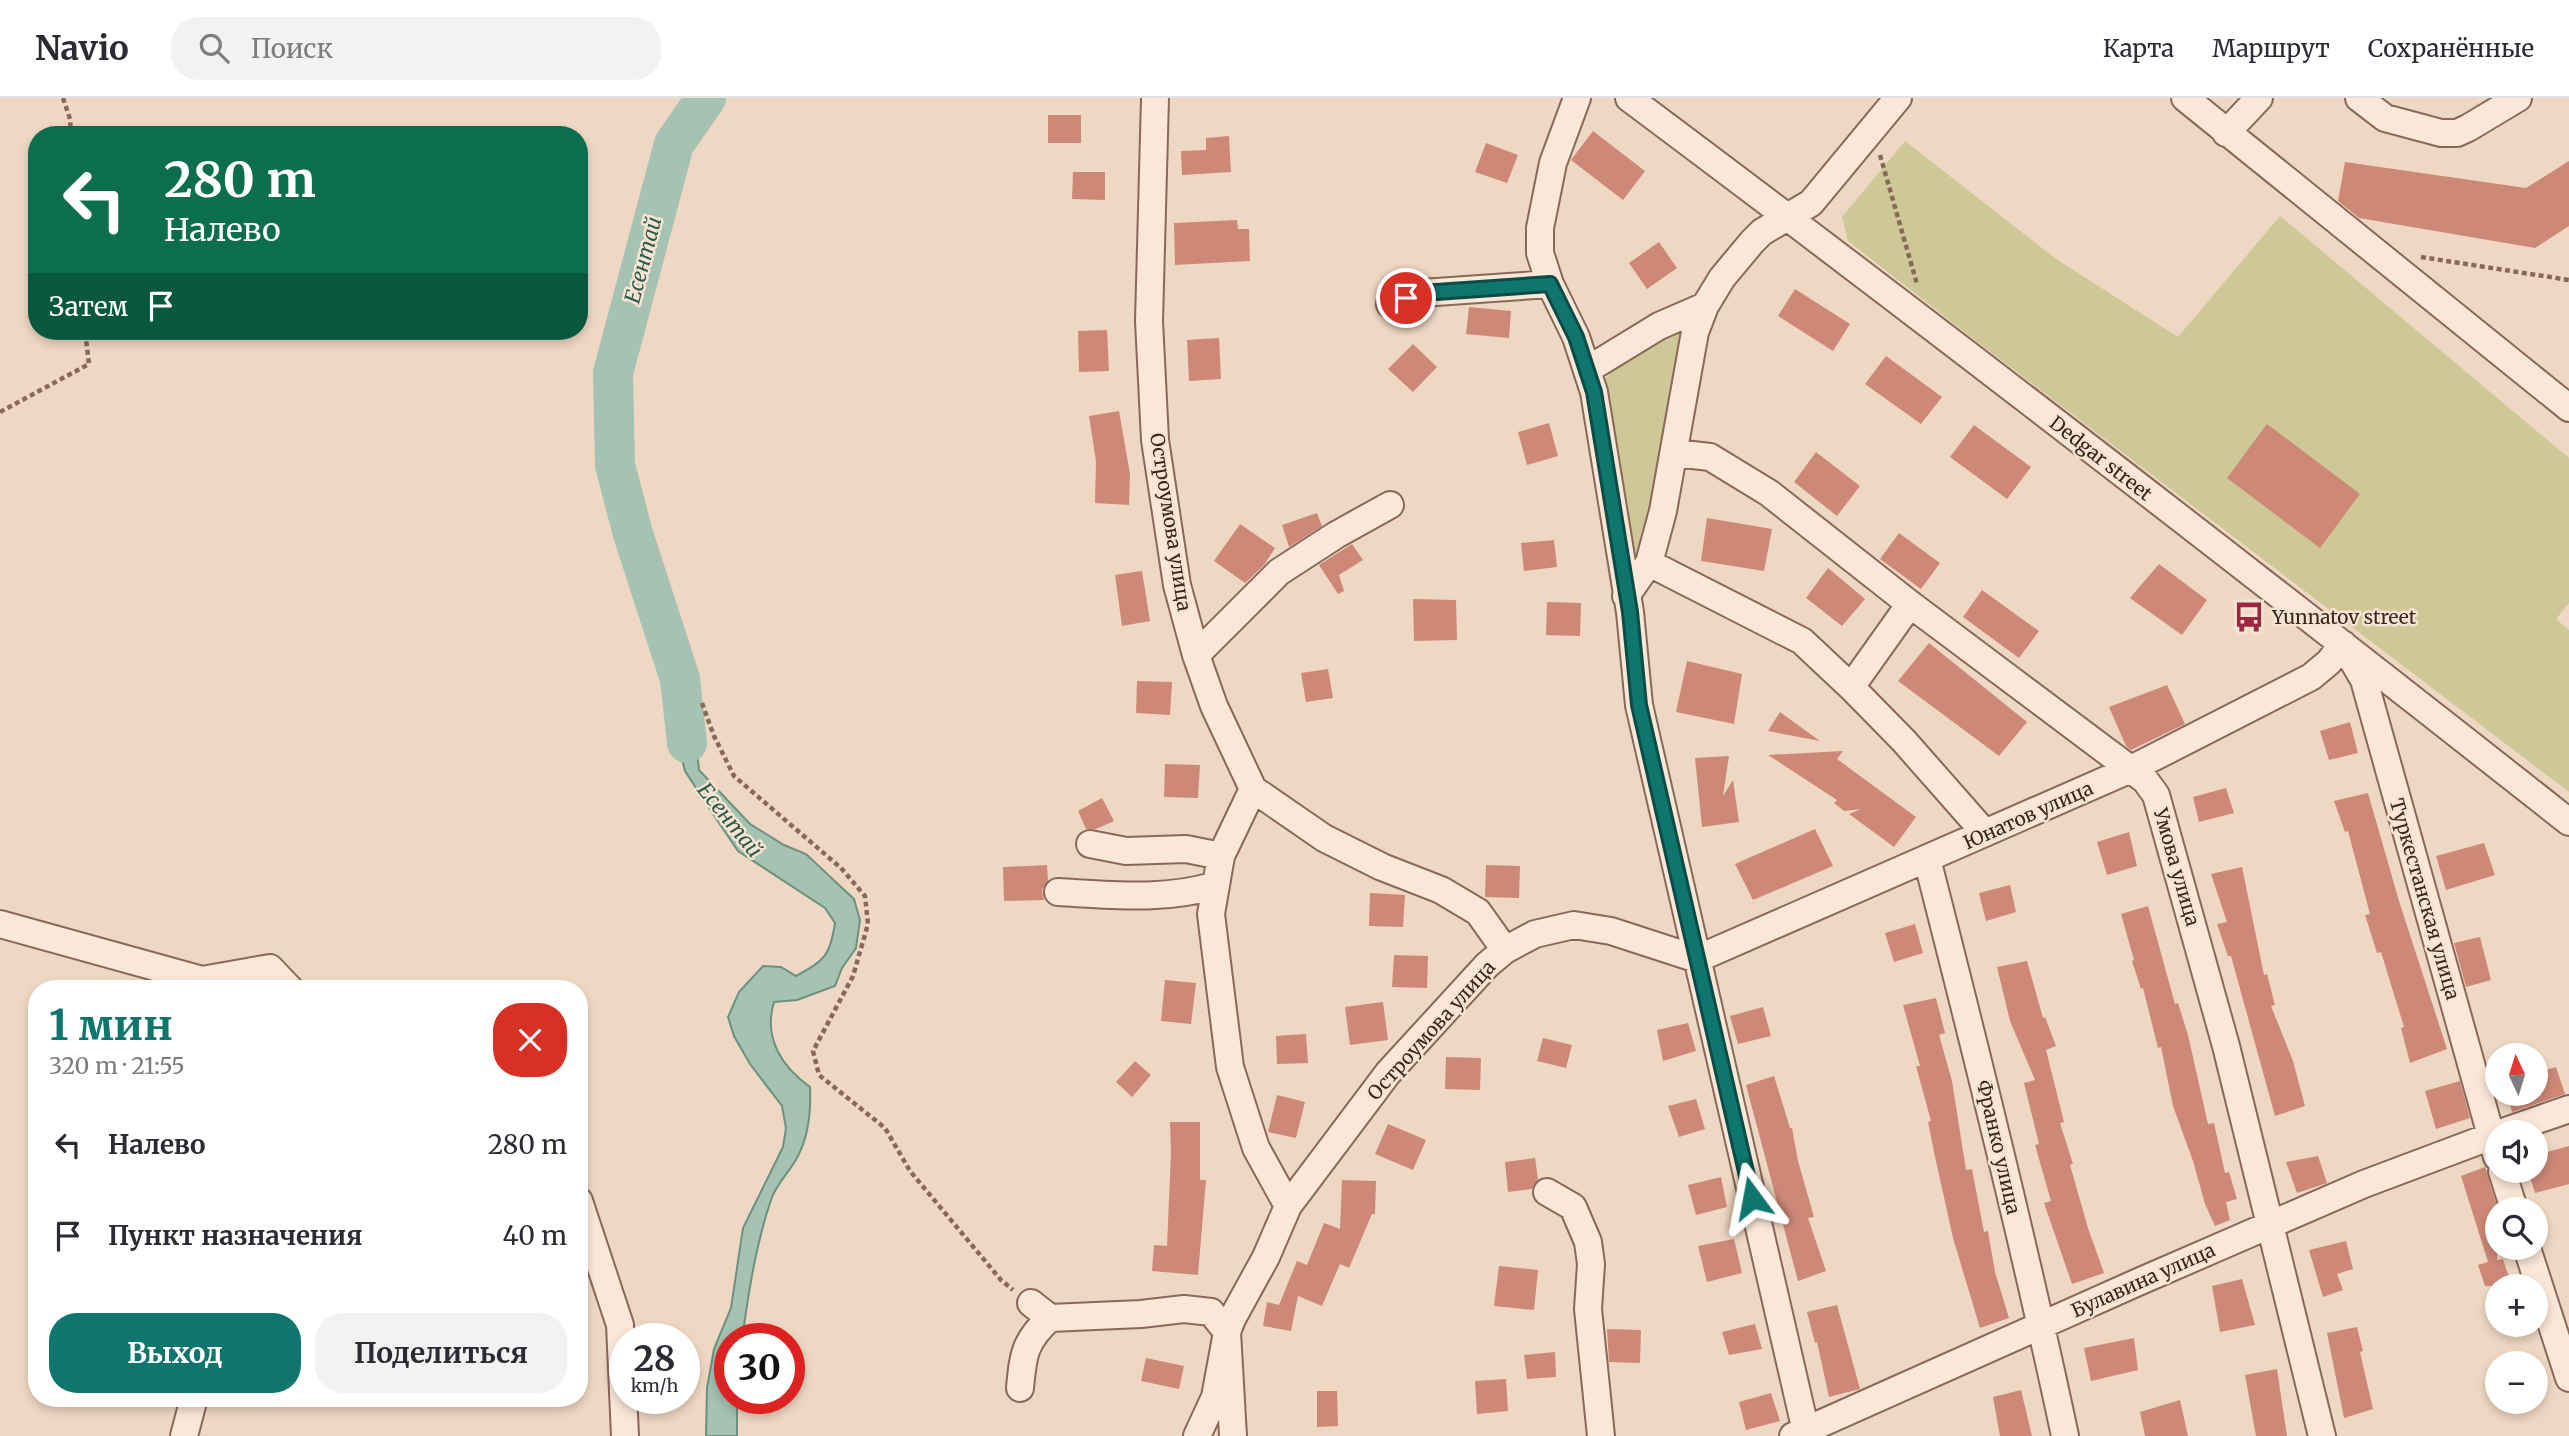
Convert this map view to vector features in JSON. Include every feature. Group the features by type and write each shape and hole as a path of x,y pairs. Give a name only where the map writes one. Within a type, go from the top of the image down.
{"street":[{"name":"Остроумова улица","path":"1155,98 1149,321 1155,440 1177,585 1196,655 1214,706 1253,789"},
{"path":"1577,98 1553,163 1540,228 1539,253 1550,284 1576,337 1594,392 1626,596 1639,705 1802,1434"},
{"name":"Dedgar street","path":"1629,98 1787,216 2343,644 2569,822"},
{"path":"1626,596 1648,563 1675,453 1695,332 1706,306 1722,278 1762,232 1811,203 1898,98"},
{"path":"2185,98 2569,408"},
{"path":"2226,133 2259,98"},
{"path":"2359,98 2385,118 2441,133 2468,128 2518,98"},
{"path":"1390,304 1422,293 1550,284"},
{"path":"1587,370 1659,326 1706,306"},
{"name":"Умова улица","path":"1675,453 1710,457 1769,493 1910,604 2131,769 2145,780 2157,795 2226,1046 2322,1436"},
{"path":"1196,655 1279,572 1336,535 1390,505"},
{"path":"1648,563 1802,641 1905,741 1985,833"},
{"path":"1851,687 1910,604"},
{"name":"Юнатов улица","path":"1697,959 2131,769 2311,677 2329,662 2343,644"},
{"name":"Туркестанская улица","path":"2343,644 2364,680 2491,1120"},
{"path":"1288,1206 1256,1148 1230,1066 1211,914 1221,856 1253,789 1324,838 1382,867 1441,890 1478,912 1505,950"},
{"path":"1090,844 1126,851 1186,849 1221,856"},
{"name":"Франко улица","path":"1927,859 2042,1325 2065,1436"},
{"path":"1059,892 1151,897 1194,892 1216,884"},
{"path":"0,925 188,980"},
{"name":"Остроумова улица","path":"1197,1436 1215,1397 1227,1332 1266,1257 1288,1206 1388,1073 1446,1008 1505,950 1535,934 1574,925 1611,931 1697,959"},
{"path":"219,980 270,968 281,980"},
{"name":"Булавина улица","path":"2543,1120 2569,1109"},
{"name":"Булавина улица","path":"1802,1434 2364,1184 2485,1144"},
{"path":"1547,1192 1573,1207 1588,1242 1591,1264 1588,1309 1601,1436"},
{"path":"588,1228 620,1325 625,1436"},
{"path":"2531,1260 2569,1378"},
{"path":"1020,1388 1024,1350 1035,1331 1040,1310 1141,1314 1184,1309 1210,1312 1227,1332 1233,1436"},
{"path":"184,1436 192,1407"}],"path":[{"path":"63,98 71,126"},
{"path":"1872,129 1918,286"},
{"path":"2411,256 2569,281"},
{"path":"0,412 89,364 86,340"},
{"path":"702,702 714,736 734,776 841,868 865,895 868,924 853,976 813,1051 819,1074 885,1128 910,1171 1001,1280 1040,1310"}],"shaded area":[{"path":"1905,141 2056,259 2178,337 2280,216 2569,458 2569,603 2556,619 2569,630 2569,792 1848,241 1842,217"},
{"path":"1683,322 1689,334 1645,554 1637,555 1629,549 1605,402 1604,381 1616,365"}],"water":[{"path":"673,688 685,690 694,720 699,770 750,824 784,845 806,854 854,899 860,920 856,948 842,968 835,986 797,1000 774,1002 771,1015 773,1039 783,1061 810,1087 810,1113 802,1148 772,1197 766,1214 745,1323 725,1323 731,1308 743,1228 783,1147 786,1128 782,1106 750,1064 734,1036 728,1017 739,992 763,966 781,967 796,976 820,961 831,943 835,923 825,908 738,851 685,771 675,731"},
{"path":"714,1349 714,1414 737,1414 737,1436 706,1436 707,1388"}],"building":[{"path":"1048,115 1081,115 1081,143 1048,143"},
{"path":"1593,131 1645,171 1623,200 1571,160"},
{"path":"1229,136 1231,172 1182,175 1181,151 1206,150 1206,138"},
{"path":"1486,143 1518,155 1507,183 1475,172"},
{"path":"2569,161 2569,226 2535,248 2359,218 2338,201 2345,162 2526,188"},
{"path":"1073,172 1105,172 1105,200 1072,199"},
{"path":"1237,220 1238,229 1249,229 1250,261 1175,265 1174,223"},
{"path":"1659,242 1677,268 1647,289 1629,263"},
{"path":"1795,289 1850,324 1833,351 1778,316"},
{"path":"1469,307 1511,311 1509,338 1466,334"},
{"path":"1107,330 1109,371 1079,372 1078,331"},
{"path":"1219,338 1221,379 1189,381 1187,340"},
{"path":"1413,344 1437,367 1413,392 1388,369"},
{"path":"1886,356 1942,397 1921,424 1865,384"},
{"path":"1119,411 1130,474 1129,505 1095,503 1096,461 1089,416"},
{"path":"1549,423 1558,456 1527,465 1518,432"},
{"path":"2267,424 2360,494 2320,548 2227,478"},
{"path":"1974,425 2031,467 2007,499 1950,457"},
{"path":"1816,452 1860,486 1837,516 1794,482"},
{"path":"1317,513 1322,526 1289,547 1282,525"},
{"path":"1707,518 1772,529 1764,571 1701,561"},
{"path":"1240,524 1275,548 1264,565 1245,583 1214,561"},
{"path":"1899,533 1940,563 1921,589 1880,559"},
{"path":"1554,540 1557,567 1524,571 1521,543"},
{"path":"1352,544 1363,560 1339,575 1344,591 1338,594 1319,565"},
{"path":"2159,564 2207,600 2182,635 2130,598"},
{"path":"1828,568 1865,599 1842,626 1806,598"},
{"path":"1142,571 1150,621 1122,626 1115,575"},
{"path":"1982,590 2039,631 2019,658 1963,617"},
{"path":"1413,599 1456,600 1457,640 1414,641"},
{"path":"1547,602 1581,603 1580,636 1546,635"},
{"path":"1929,643 2027,722 1999,756 1898,681"},
{"path":"1687,661 1742,674 1734,724 1676,712"},
{"path":"1328,669 1333,698 1306,702 1301,673"},
{"path":"1137,681 1172,682 1170,715 1136,713"},
{"path":"2167,685 2185,724 2131,750 2126,746 2109,707"},
{"path":"1780,712 1820,741 1768,731"},
{"path":"2350,722 2358,753 2329,760 2320,731"},
{"path":"1843,751 1837,759 1916,817 1894,847 1849,814 1861,809 1844,811 1834,803 1837,800 1768,755"},
{"path":"1729,756 1723,796 1733,780 1739,822 1702,827 1695,758"},
{"path":"1165,764 1200,765 1198,798 1164,797"},
{"path":"2226,788 2234,813 2199,822 2193,797"},
{"path":"2368,793 2399,901 2447,1049 2410,1063 2401,1028 2404,1027 2381,952 2377,953 2365,915 2370,914 2348,831 2345,832 2334,801"},
{"path":"1102,798 1114,821 1096,829 1086,829 1078,811"},
{"path":"1815,829 1833,866 1753,900 1735,864"},
{"path":"2129,832 2137,866 2107,875 2097,842"},
{"path":"2484,843 2495,875 2446,890 2436,856"},
{"path":"1047,865 1048,881 1042,890 1044,900 1004,901 1003,867"},
{"path":"1486,865 1520,866 1519,898 1485,897"},
{"path":"2242,867 2264,975 2267,974 2275,1005 2271,1006 2293,1061 2305,1106 2275,1116 2231,956 2228,956 2217,924 2227,922 2211,874"},
{"path":"2010,885 2016,912 1986,921 1979,893"},
{"path":"1370,893 1405,895 1403,927 1369,926"},
{"path":"2148,906 2175,1004 2178,1003 2188,1035 2208,1124 2214,1123 2225,1173 2229,1172 2237,1199 2226,1202 2230,1220 2215,1226 2205,1204 2173,1106 2161,1047 2158,1048 2121,914"},
{"path":"1915,924 1923,953 1894,962 1885,933"},
{"path":"2480,937 2491,980 2466,987 2454,943"},
{"path":"1394,955 1428,956 1427,988 1392,987"},
{"path":"2027,961 2043,1018 2045,1017 2056,1046 2046,1050 2064,1122 2060,1123 2088,1228 2104,1273 2072,1284 2044,1203 2051,1201 2035,1145 2039,1144 2024,1083 2035,1080 2010,1021 1997,967"},
{"path":"1165,980 1196,983 1191,1024 1161,1021"},
{"path":"1936,998 1945,1033 1939,1035 1952,1081 1966,1170 1972,1169 1984,1232 1988,1231 1995,1272 2009,1318 1980,1328 1953,1238 1928,1122 1931,1121 1916,1066 1920,1066 1903,1005"},
{"path":"1383,1002 1388,1040 1350,1045 1345,1007"},
{"path":"1763,1007 1771,1036 1738,1044 1730,1016"},
{"path":"1688,1023 1696,1051 1663,1061 1657,1030"},
{"path":"1306,1034 1308,1063 1277,1064 1276,1036"},
{"path":"1543,1038 1572,1045 1566,1068 1537,1061"},
{"path":"1446,1057 1481,1058 1480,1090 1445,1089"},
{"path":"1135,1061 1151,1075 1132,1097 1116,1082"},
{"path":"2556,1067 2565,1094 2548,1100 2548,1069"},
{"path":"1774,1076 1792,1128 1814,1217 1808,1218 1826,1271 1798,1281 1746,1085"},
{"path":"2460,1081 2470,1118 2436,1129 2425,1091"},
{"path":"1277,1095 1305,1102 1296,1138 1268,1132"},
{"path":"1696,1099 1705,1129 1679,1137 1668,1106"},
{"path":"2510,1106 2530,1106 2512,1112"},
{"path":"1170,1122 1200,1122 1200,1180 1206,1180 1198,1275 1152,1271 1154,1245 1167,1246"},
{"path":"1388,1124 1426,1140 1413,1170 1375,1154"},
{"path":"2569,1146 2569,1184 2535,1193 2532,1183 2548,1183 2548,1152"},
{"path":"2318,1156 2327,1183 2297,1193 2286,1162"},
{"path":"1535,1158 1538,1179 1532,1189 1508,1192 1505,1162"},
{"path":"2485,1167 2485,1183 2490,1183 2494,1197 2485,1197 2485,1252 2461,1176"},
{"path":"1721,1177 1727,1207 1696,1215 1688,1185"},
{"path":"1342,1180 1376,1181 1375,1214 1372,1214 1349,1268 1340,1264 1322,1306 1298,1296 1291,1331 1263,1326 1267,1302 1279,1305 1297,1261 1307,1265 1324,1223 1340,1229"},
{"path":"1734,1239 1742,1273 1707,1282 1698,1246"},
{"path":"2346,1241 2353,1269 2337,1274 2343,1290 2323,1297 2309,1250"},
{"path":"2503,1260 2508,1274 2485,1274 2485,1286 2478,1265"},
{"path":"1499,1266 1538,1270 1534,1310 1494,1306"},
{"path":"2242,1279 2255,1325 2220,1332 2212,1286"},
{"path":"1837,1305 1860,1389 1829,1397 1817,1342 1815,1343 1807,1312"},
{"path":"1755,1324 1762,1349 1729,1355 1722,1332"},
{"path":"2357,1327 2373,1409 2344,1418 2327,1333"},
{"path":"1607,1329 1641,1330 1640,1363 1609,1362"},
{"path":"2134,1338 2138,1370 2091,1381 2084,1348"},
{"path":"1555,1352 1556,1377 1527,1379 1524,1355"},
{"path":"1146,1358 1184,1366 1179,1389 1141,1381"},
{"path":"2277,1369 2287,1436 2256,1436 2245,1375"},
{"path":"1506,1379 1508,1411 1477,1414 1475,1381"},
{"path":"2021,1390 2032,1436 2000,1436 1993,1397"},
{"path":"1317,1391 1337,1391 1338,1426 1317,1427"},
{"path":"1771,1393 1780,1421 1746,1430 1739,1402"},
{"path":"2180,1400 2188,1436 2145,1436 2140,1412"}],"waterway":[{"name":"Есентай","path":"687,743 680,679 633,534 615,465 613,373 674,144 706,98"}],"place":[{"name":"Yunnatov street","path":"2249,617"}],"route":[{"path":"1406,298 1422,293 1550,284 1576,337 1594,392 1630,612 1639,705 1752,1198"}]}
